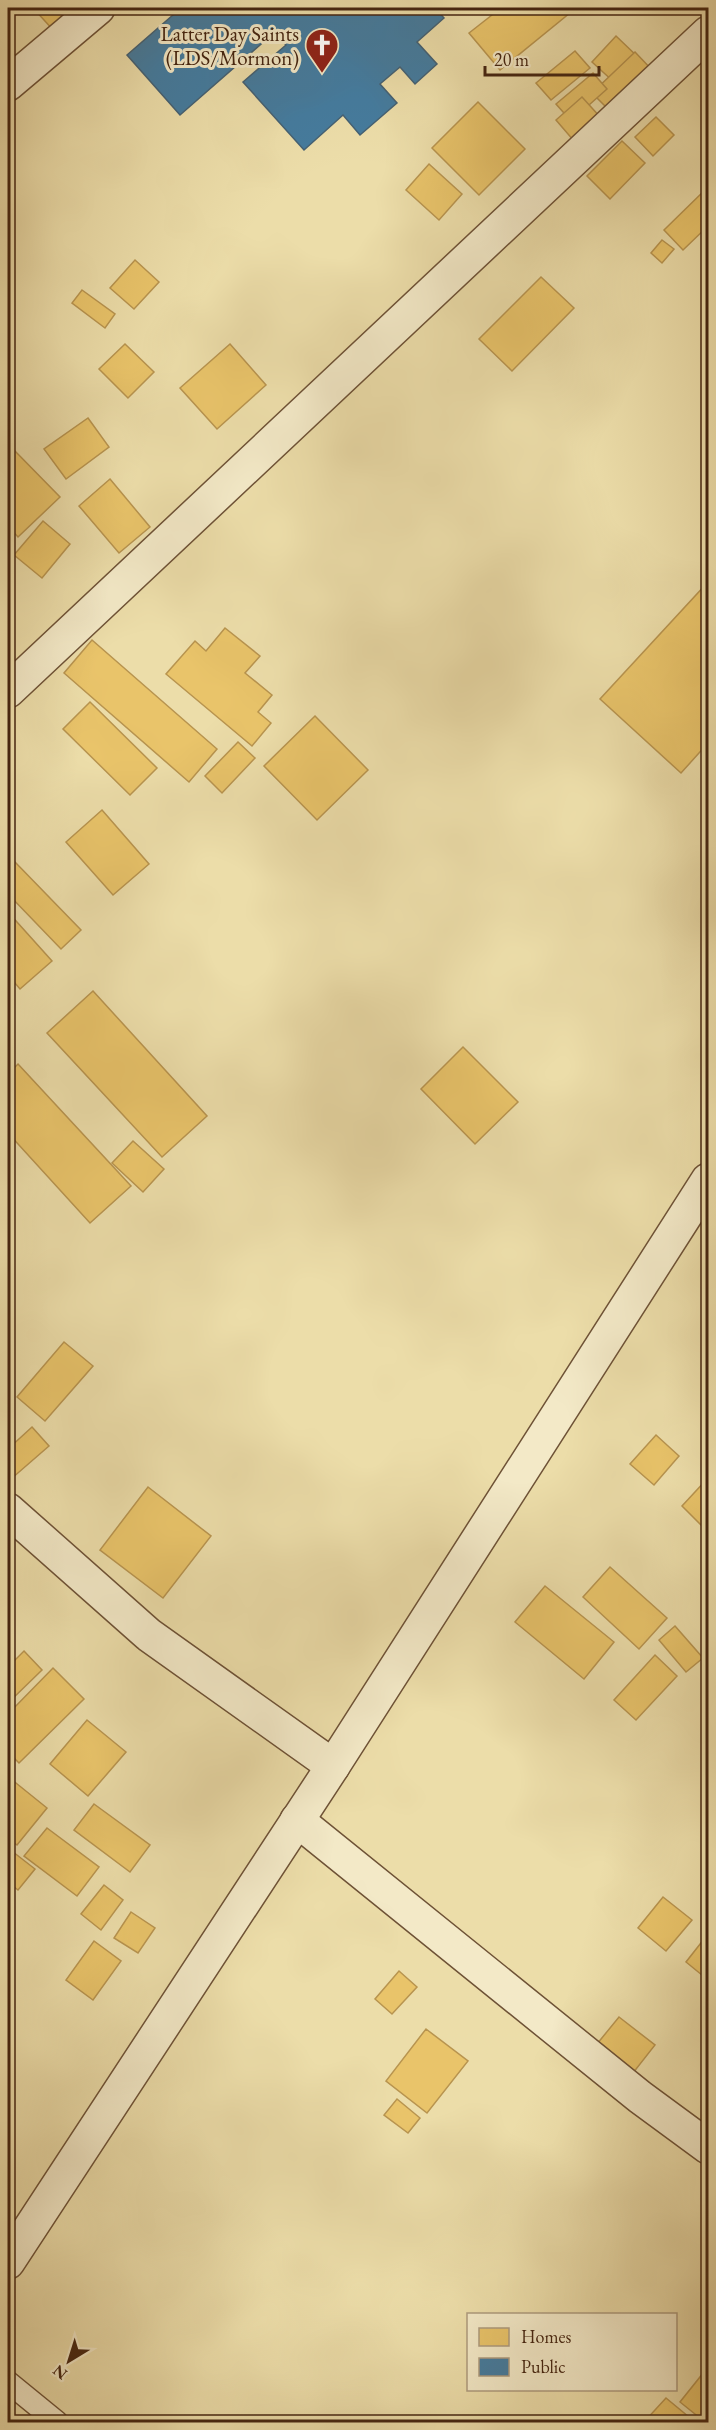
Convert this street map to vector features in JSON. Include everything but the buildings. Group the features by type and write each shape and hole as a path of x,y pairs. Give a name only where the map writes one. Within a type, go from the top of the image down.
{"street":[{"path":"8,84 98,8"},
{"path":"8,691 708,33"},
{"path":"8,2262 333,1766 708,1180"},
{"path":"8,1510 149,1635 333,1766"},
{"path":"297,1820 640,2097 708,2146"}],"lane":[{"path":"8,2382 57,2422"}],"place":[{"name":"Latter Day Saints (LDS/Mormon)","path":"322,74"}]}
